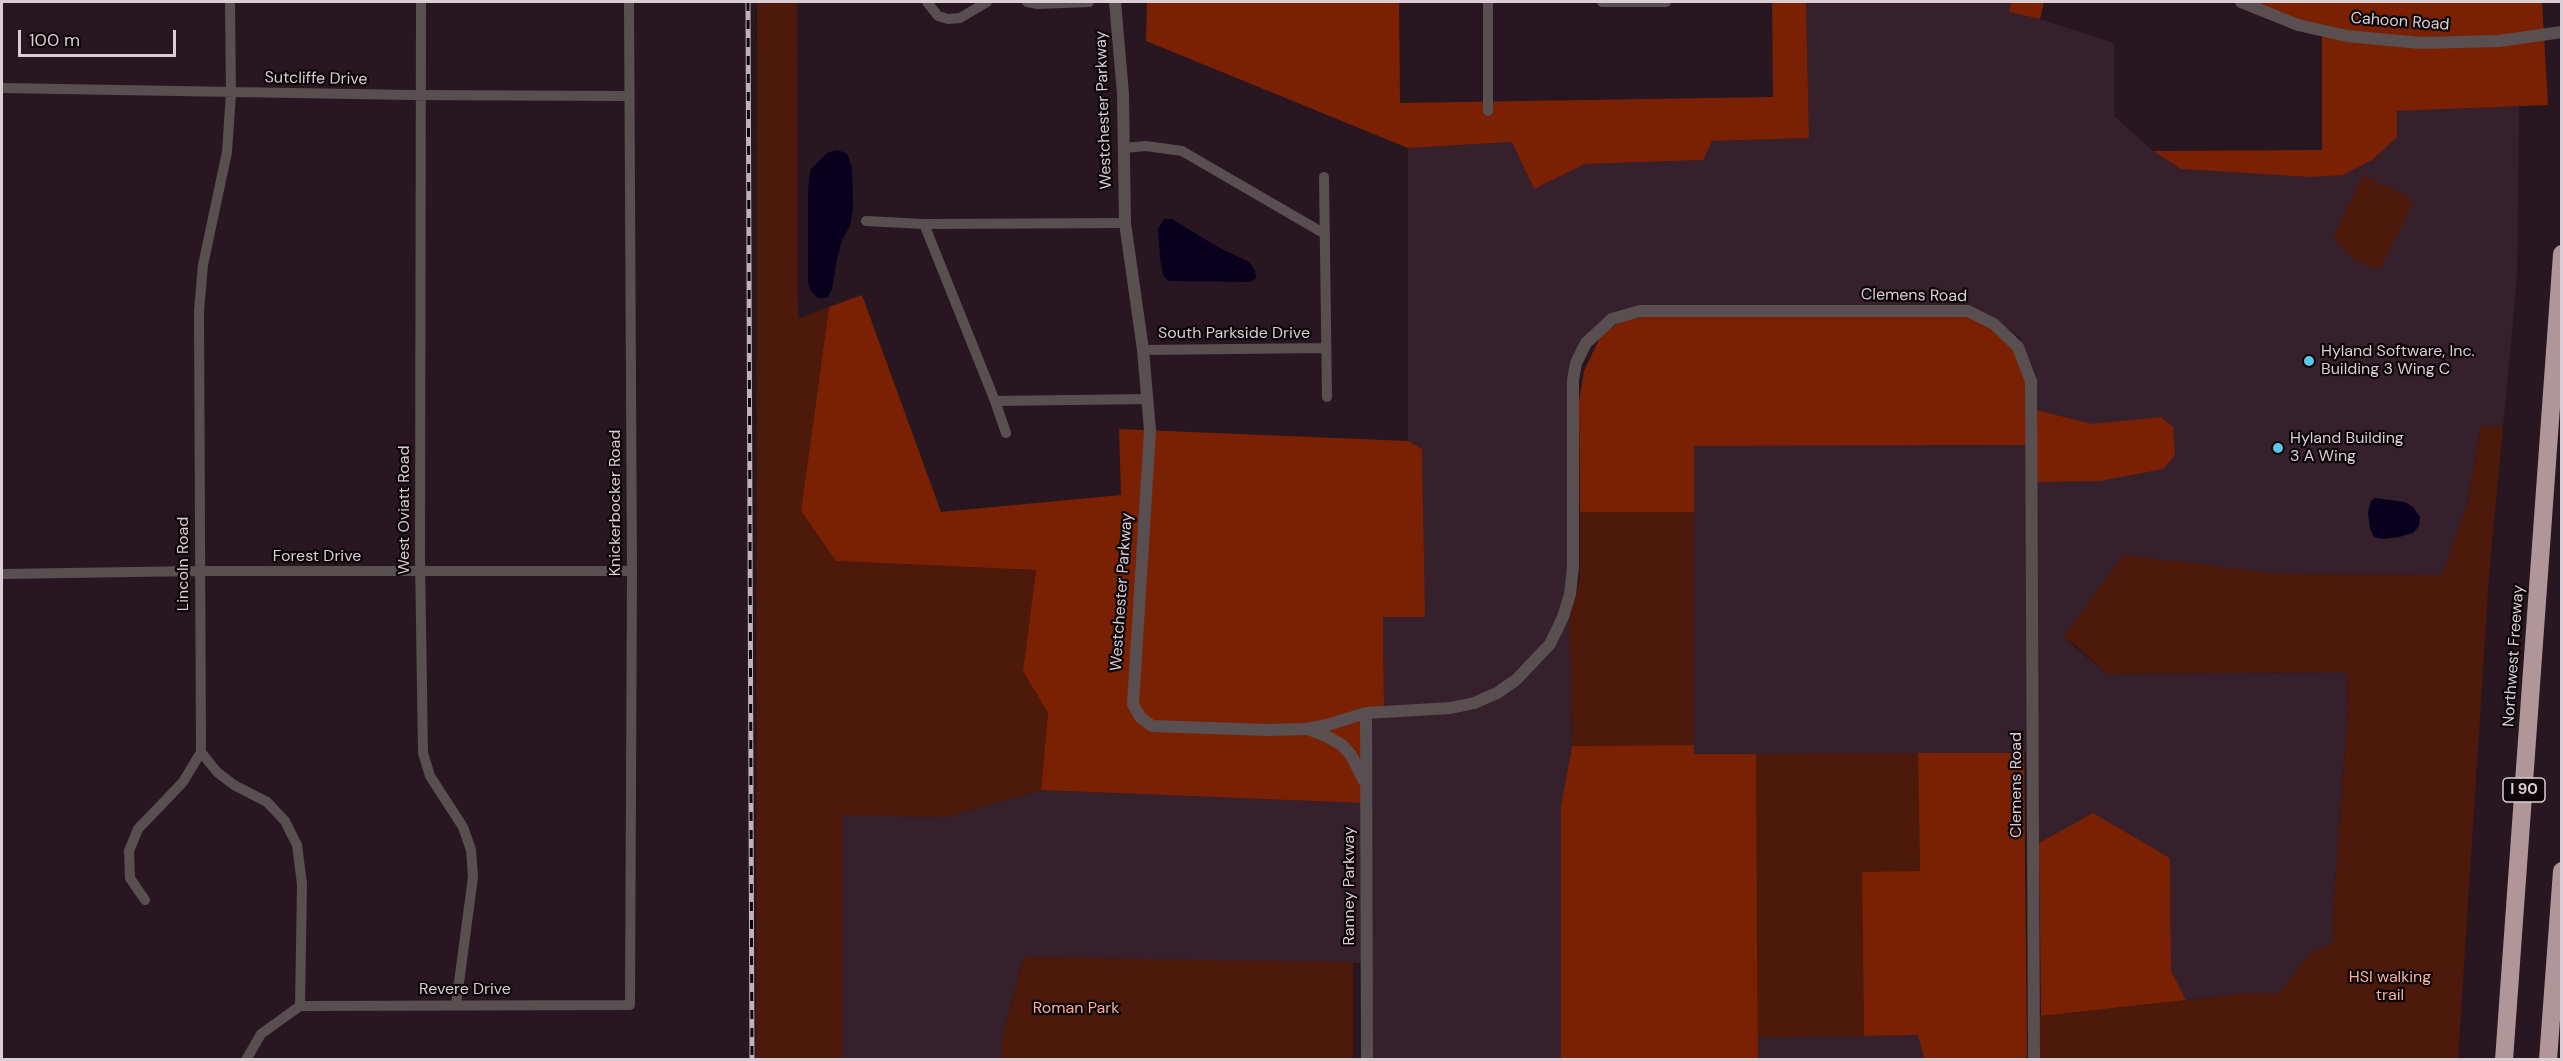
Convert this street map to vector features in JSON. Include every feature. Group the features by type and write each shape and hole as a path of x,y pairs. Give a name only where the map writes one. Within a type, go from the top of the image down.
{"highway":[{"name":"Northwest Freeway","path":"2504,1059 2562,254"},
{"path":"2548,1059 2562,871"}],"street":[{"name":"Lincoln Road","path":"201,752 199,311 203,265 227,152 231,93 230,2"},
{"name":"West Oviatt Road","path":"421,2 420,572 423,753 430,776 464,827 471,850 473,877 456,1005"},
{"name":"Knickerbocker Road","path":"629,2 632,571 630,1005"},
{"path":"927,2 938,16 948,19 960,18 987,2"},
{"path":"1027,2 1038,4 1089,2"},
{"name":"Westchester Parkway","path":"1115,2 1123,94 1125,223 1143,350 1150,430 1133,688 1133,704 1136,711 1145,722 1160,728 1306,729 1328,725 1366,713 1451,708 1474,703 1497,693 1532,665 1550,644 1563,617"},
{"path":"1488,2 1488,111"},
{"path":"1602,2 1666,2"},
{"name":"Cahoon Road","path":"2241,2 2298,25 2347,36 2420,44 2499,40 2562,32"},
{"name":"Sutcliffe Drive","path":"2,88 231,93 629,96"},
{"path":"1124,148 1146,146 1182,151 1325,234"},
{"path":"1324,177 1327,397"},
{"path":"866,221 924,224 1125,223"},
{"path":"924,224 1006,433"},
{"name":"Clemens Road","path":"1563,617 1570,594 1573,567 1573,380 1576,363 1586,343 1610,321 1624,314 1640,312 1968,311 1994,324 2018,347 2031,381 2034,1059"},
{"name":"South Parkside Drive","path":"1143,350 1326,348"},
{"path":"995,401 1148,399"},
{"name":"Forest Drive","path":"2,574 199,571 632,571"},
{"name":"Ranney Parkway","path":"1366,713 1367,1059"},
{"path":"1306,729 1342,745 1360,769 1366,787"},
{"path":"145,900 130,878 129,851 138,829 183,782 201,752 218,772 234,785 267,802 285,821 297,845 302,884 300,1006 261,1034 246,1059"},
{"name":"Revere Drive","path":"300,1006 630,1005"}],"shaded area":[{"path":"1147,2 1399,2 1400,103 1773,97 1772,2 1806,2 1809,138 1712,141 1703,160 1585,164 1534,189 1512,142 1408,148 1146,41"},
{"path":"1806,2 2011,2 2009,12 2040,19 2114,43 2114,116 2153,151 2182,169 2309,177 2397,111 2519,106 2517,277 2503,427 2481,426 2467,505 2443,575 2283,574 2064,638 2107,674 2347,672 2348,708 2334,896 2333,942 2309,954 2279,993 2250,993 2186,1000 2171,971 2170,858 2093,814 2039,843 2038,753 1694,754 1694,446 2036,445 2036,373 2019,337 1990,315 1967,307 1617,313 1573,360 1569,574 1564,600 1553,628 1534,655 1511,678 1488,691 1459,702 1384,706 1383,617 1424,617 1422,449 1408,441 1408,148 1513,142 1534,189 1585,164 1702,160 1712,141 1809,138"},
{"path":"2011,2 2044,2 2040,19 2009,12"},
{"path":"2233,2 2542,2 2548,105 2397,111 2397,137 2372,160 2343,175 2309,177 2181,169 2153,151 2322,150 2322,36 2285,25"},
{"path":"838,150 847,154 852,167 853,207 850,226 842,240 837,259 832,289 827,298 818,298 811,291 808,282 810,170 827,153"},
{"path":"1164,219 1172,219 1216,246 1249,262 1255,270 1256,278 1251,282 1168,281 1163,275 1158,229"},
{"path":"862,295 941,512 1121,495 1119,429 1408,441 1422,449 1425,617 1383,617 1384,706 1360,709 1362,803 1041,790 1048,713 1023,671 1036,570 836,561 801,511 829,307"},
{"path":"1642,317 1967,317 1988,325 2014,349 2027,383 2027,445 1694,446 1694,512 1580,512 1579,401 1584,371 1601,335 1619,323"},
{"path":"2036,410 2092,424 2161,417 2173,427 2175,455 2163,469 2100,481 2037,482"},
{"path":"2375,498 2405,502 2413,507 2420,517 2419,526 2413,533 2399,537 2382,539 2374,537 2370,529 2368,512 2371,501"},
{"path":"1569,618 1572,746 1561,806 1561,1059 1372,1059 1371,718 1454,713 1487,703 1551,651"},
{"path":"1694,745 1694,754 1756,754 1758,1059 1561,1059 1561,806 1572,746"},
{"path":"1918,753 2024,753 2027,1059 1924,1059 1918,1035 1864,1036 1862,872 1920,871"},
{"path":"1041,790 1362,803 1362,963 1024,957 1002,1037 1001,1059 842,1060 842,815 947,817"},
{"path":"2093,813 2170,858 2171,971 2186,1000 2041,1016 2039,843"},
{"path":"1918,1035 1924,1059 1758,1059 1758,1037"}],"green space":[{"path":"757,2 797,2 798,319 829,307 801,511 836,561 1036,570 1023,671 1048,713 1041,790 947,817 842,815 842,1059 756,1060"},
{"path":"2363,175 2411,198 2413,204 2381,267 2375,269 2352,258 2333,237"},
{"name":"HSI walking trail","path":"2481,426 2503,427 2489,576 2458,1059 2034,1059 2034,1017 2250,993 2279,993 2309,954 2333,942 2334,896 2348,708 2347,672 2107,674 2075,645 2063,638 2123,555 2283,574 2442,575 2467,505"},
{"path":"1580,512 1694,512 1694,745 1572,746 1569,618 1580,579"},
{"path":"1918,753 1920,871 1862,873 1864,1036 1758,1037 1756,754"},
{"name":"Roman Park","path":"1024,957 1353,962 1353,1059 1001,1059 1002,1037"}],"railway":[{"path":"748,2 752,1060"}],"place":[{"name":"Hyland Software, Inc. Building 3 Wing C","path":"2309,361"},
{"name":"Hyland Building 3 A Wing","path":"2278,448"}]}
